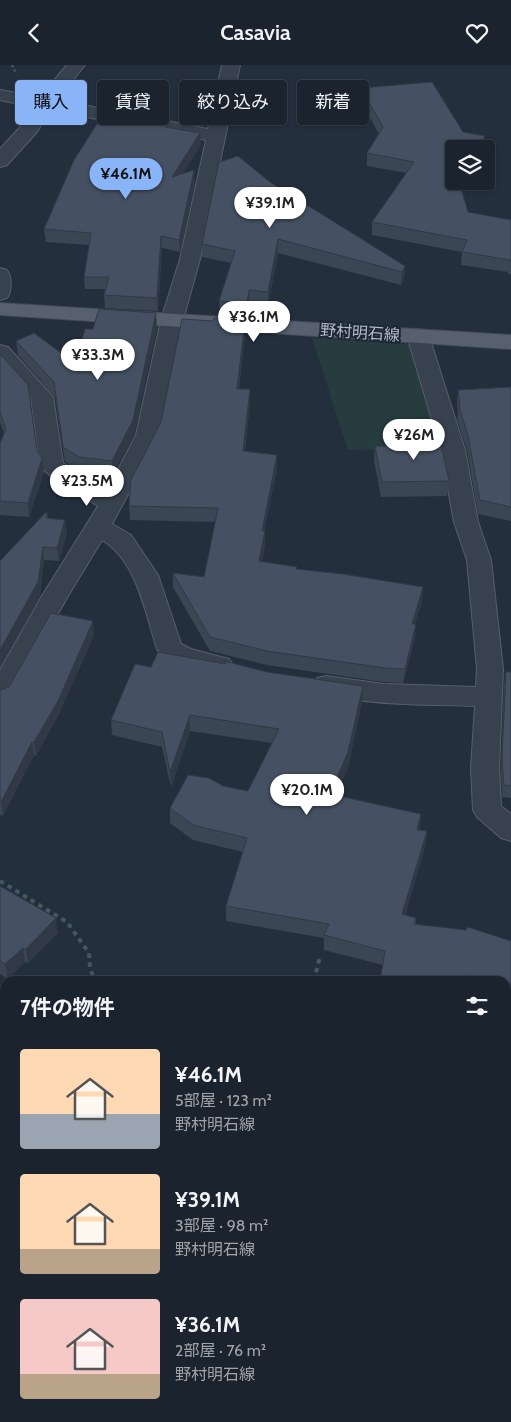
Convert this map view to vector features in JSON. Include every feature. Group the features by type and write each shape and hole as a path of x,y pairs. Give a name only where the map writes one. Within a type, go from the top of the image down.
{"main road":[{"name":"野村明石線","path":"0,309 511,342"}],"street":[{"path":"64,80 76,65"},
{"path":"0,693 55,596 105,515 148,435 172,320 190,259 231,65"},
{"path":"0,95 15,98"},
{"path":"87,112 215,136"},
{"path":"0,161 32,125"},
{"path":"0,274 0,294"},
{"path":"418,336 453,450 466,522 479,559 490,669 485,768 487,810 511,830"},
{"path":"0,352 42,397 52,465 105,515 145,575 170,649 183,656 239,669"},
{"path":"306,682 384,693 488,697"}],"path":[{"path":"0,881 67,922 89,953 90,968 93,976"},
{"path":"315,976 320,956"}],"green space":[{"path":"312,338 415,345 440,451 348,450"}],"building":[{"path":"432,82 463,132 485,136 482,140 445,140 445,190 462,190 468,212 511,220 511,261 462,252 467,240 372,222 414,162 367,153 383,127 369,102 369,87"},
{"path":"97,124 166,125 165,127 200,133 172,177 194,170 179,240 161,236 157,298 104,295 109,277 84,277 91,233 44,229 74,160"},
{"path":"238,156 270,182 405,266 402,272 278,239 268,292 249,290 247,303 219,301 235,251 202,244 219,162"},
{"path":"99,309 156,313 133,420 112,461 79,457 63,447 54,382 16,341 34,333 75,363 85,329 93,329"},
{"path":"214,318 245,320 237,389 250,389 243,451 277,455 262,531 265,531 259,561 297,567 296,569 343,574 423,587 412,624 416,624 405,669 385,668 267,651 210,637 173,573 204,577 218,508 129,506 131,480 161,422 182,319 213,321"},
{"path":"0,354 28,385 37,451 42,458 28,503 0,501 0,443 6,429 0,413"},
{"path":"511,387 511,507 480,500 468,436 459,406 458,390"},
{"path":"426,421 436,422 449,481 382,482 375,446 428,446"},
{"path":"47,511 46,518 65,520 57,548 43,547 38,582 0,650 0,561"},
{"path":"51,613 93,621 58,701 34,742 32,742 0,802 0,690 9,687"},
{"path":"158,652 226,664 224,661 267,672 363,686 348,752 330,794 421,814 417,830 427,831 402,914 416,918 414,924 466,930 468,927 511,941 511,976 381,976 385,951 324,935 329,924 226,906 247,838 193,825 170,808 188,775 209,778 223,786 248,791 279,729 190,715 170,772 162,732 111,720 135,664 151,667"},
{"path":"506,672 511,672 511,786 504,785 502,757"},
{"path":"0,886 56,918 26,949 23,948 5,964 0,961"}]}
